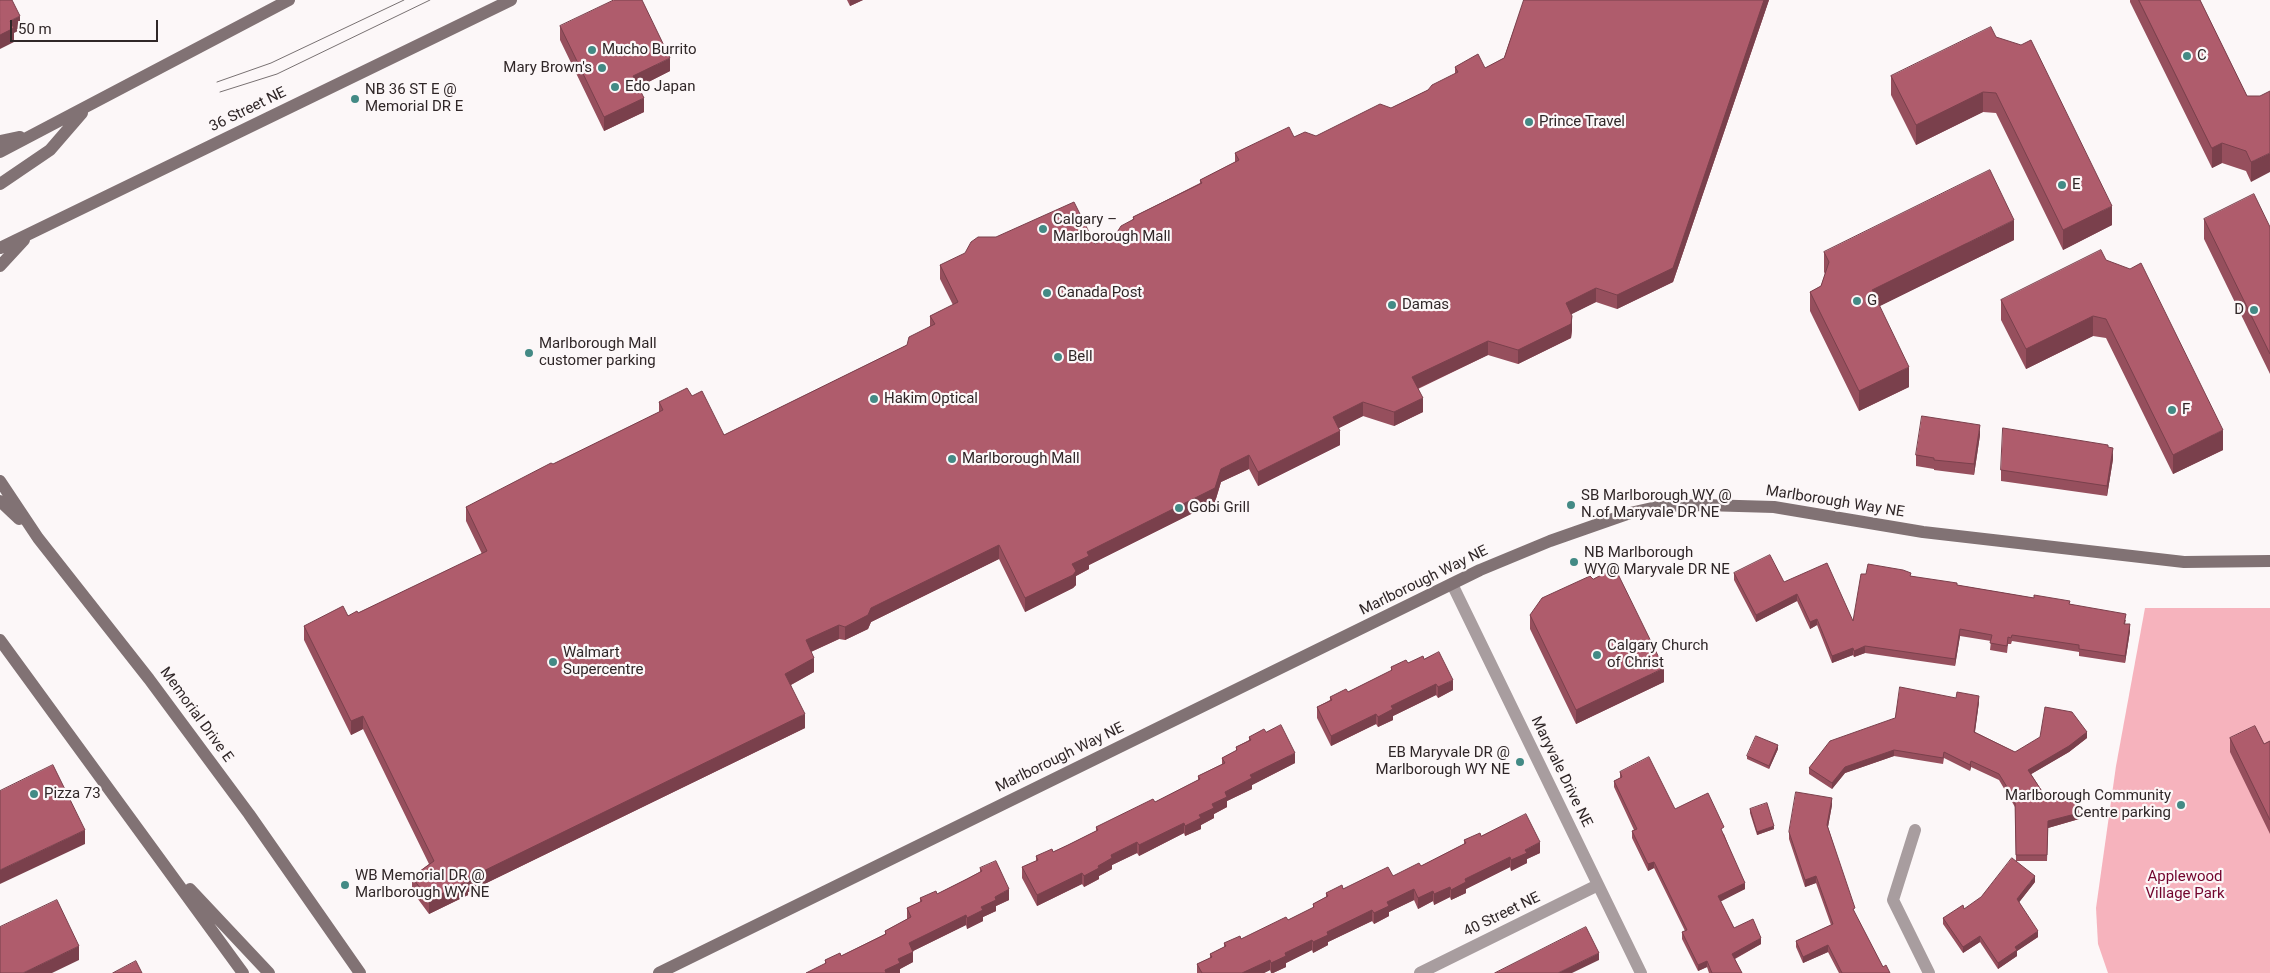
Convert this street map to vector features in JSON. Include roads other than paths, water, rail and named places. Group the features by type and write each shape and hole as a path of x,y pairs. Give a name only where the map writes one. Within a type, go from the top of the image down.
{"main road":[{"path":"0,152 85,109 289,0"},
{"name":"36 Street NE","path":"0,248 511,0"},
{"path":"0,184 50,150 85,109"},
{"path":"0,141 39,132"},
{"path":"0,266 29,235"},
{"name":"Memorial Drive E","path":"0,481 38,538 149,678 249,814 360,973"},
{"path":"0,501 38,538"},
{"name":"Marlborough Way NE","path":"659,973 1452,584 1550,541 1630,513 1662,506 1774,507 1923,532 2184,562 2270,561"},
{"path":"0,640 243,973"},
{"path":"153,848 269,973"}],"street":[{"name":"Maryvale Drive NE","path":"1452,584 1641,973"},
{"path":"1915,830 1893,900 1929,973"},
{"name":"40 Street NE","path":"1420,973 1598,885"}],"tram line":[{"path":"217,82 271,63 404,0"},
{"path":"220,92 277,74 430,0"}],"place":[{"name":"Mucho Burrito","path":"592,50"},
{"name":"C","path":"2187,56"},
{"name":"Mary Brown's","path":"602,68"},
{"name":"Edo Japan","path":"615,87"},
{"name":"NB 36 ST E @ Memorial DR E","path":"355,99"},
{"name":"Prince Travel","path":"1529,122"},
{"name":"E","path":"2062,185"},
{"name":"Calgary – Marlborough Mall","path":"1043,229"},
{"name":"Canada Post","path":"1047,293"},
{"name":"G","path":"1857,301"},
{"name":"Damas","path":"1392,305"},
{"name":"D","path":"2254,310"},
{"name":"Marlborough Mall customer parking","path":"529,353"},
{"name":"Bell","path":"1058,357"},
{"name":"Hakim Optical","path":"874,399"},
{"name":"F","path":"2172,410"},
{"name":"Marlborough Mall","path":"952,459"},
{"name":"SB Marlborough WY @ N.of Maryvale DR NE","path":"1571,505"},
{"name":"Gobi Grill","path":"1179,508"},
{"name":"NB Marlborough WY@ Maryvale DR NE","path":"1574,562"},
{"name":"Calgary Church of Christ","path":"1597,655"},
{"name":"Walmart Supercentre","path":"553,662"},
{"name":"EB Maryvale DR @ Marlborough WY NE","path":"1520,762"},
{"name":"Pizza 73","path":"34,794"},
{"name":"Marlborough Community Centre parking","path":"2181,805"},
{"name":"WB Memorial DR @ Marlborough WY NE","path":"345,885"}],"park label":[{"name":"Applewood Village Park","path":"2185,886"}]}
